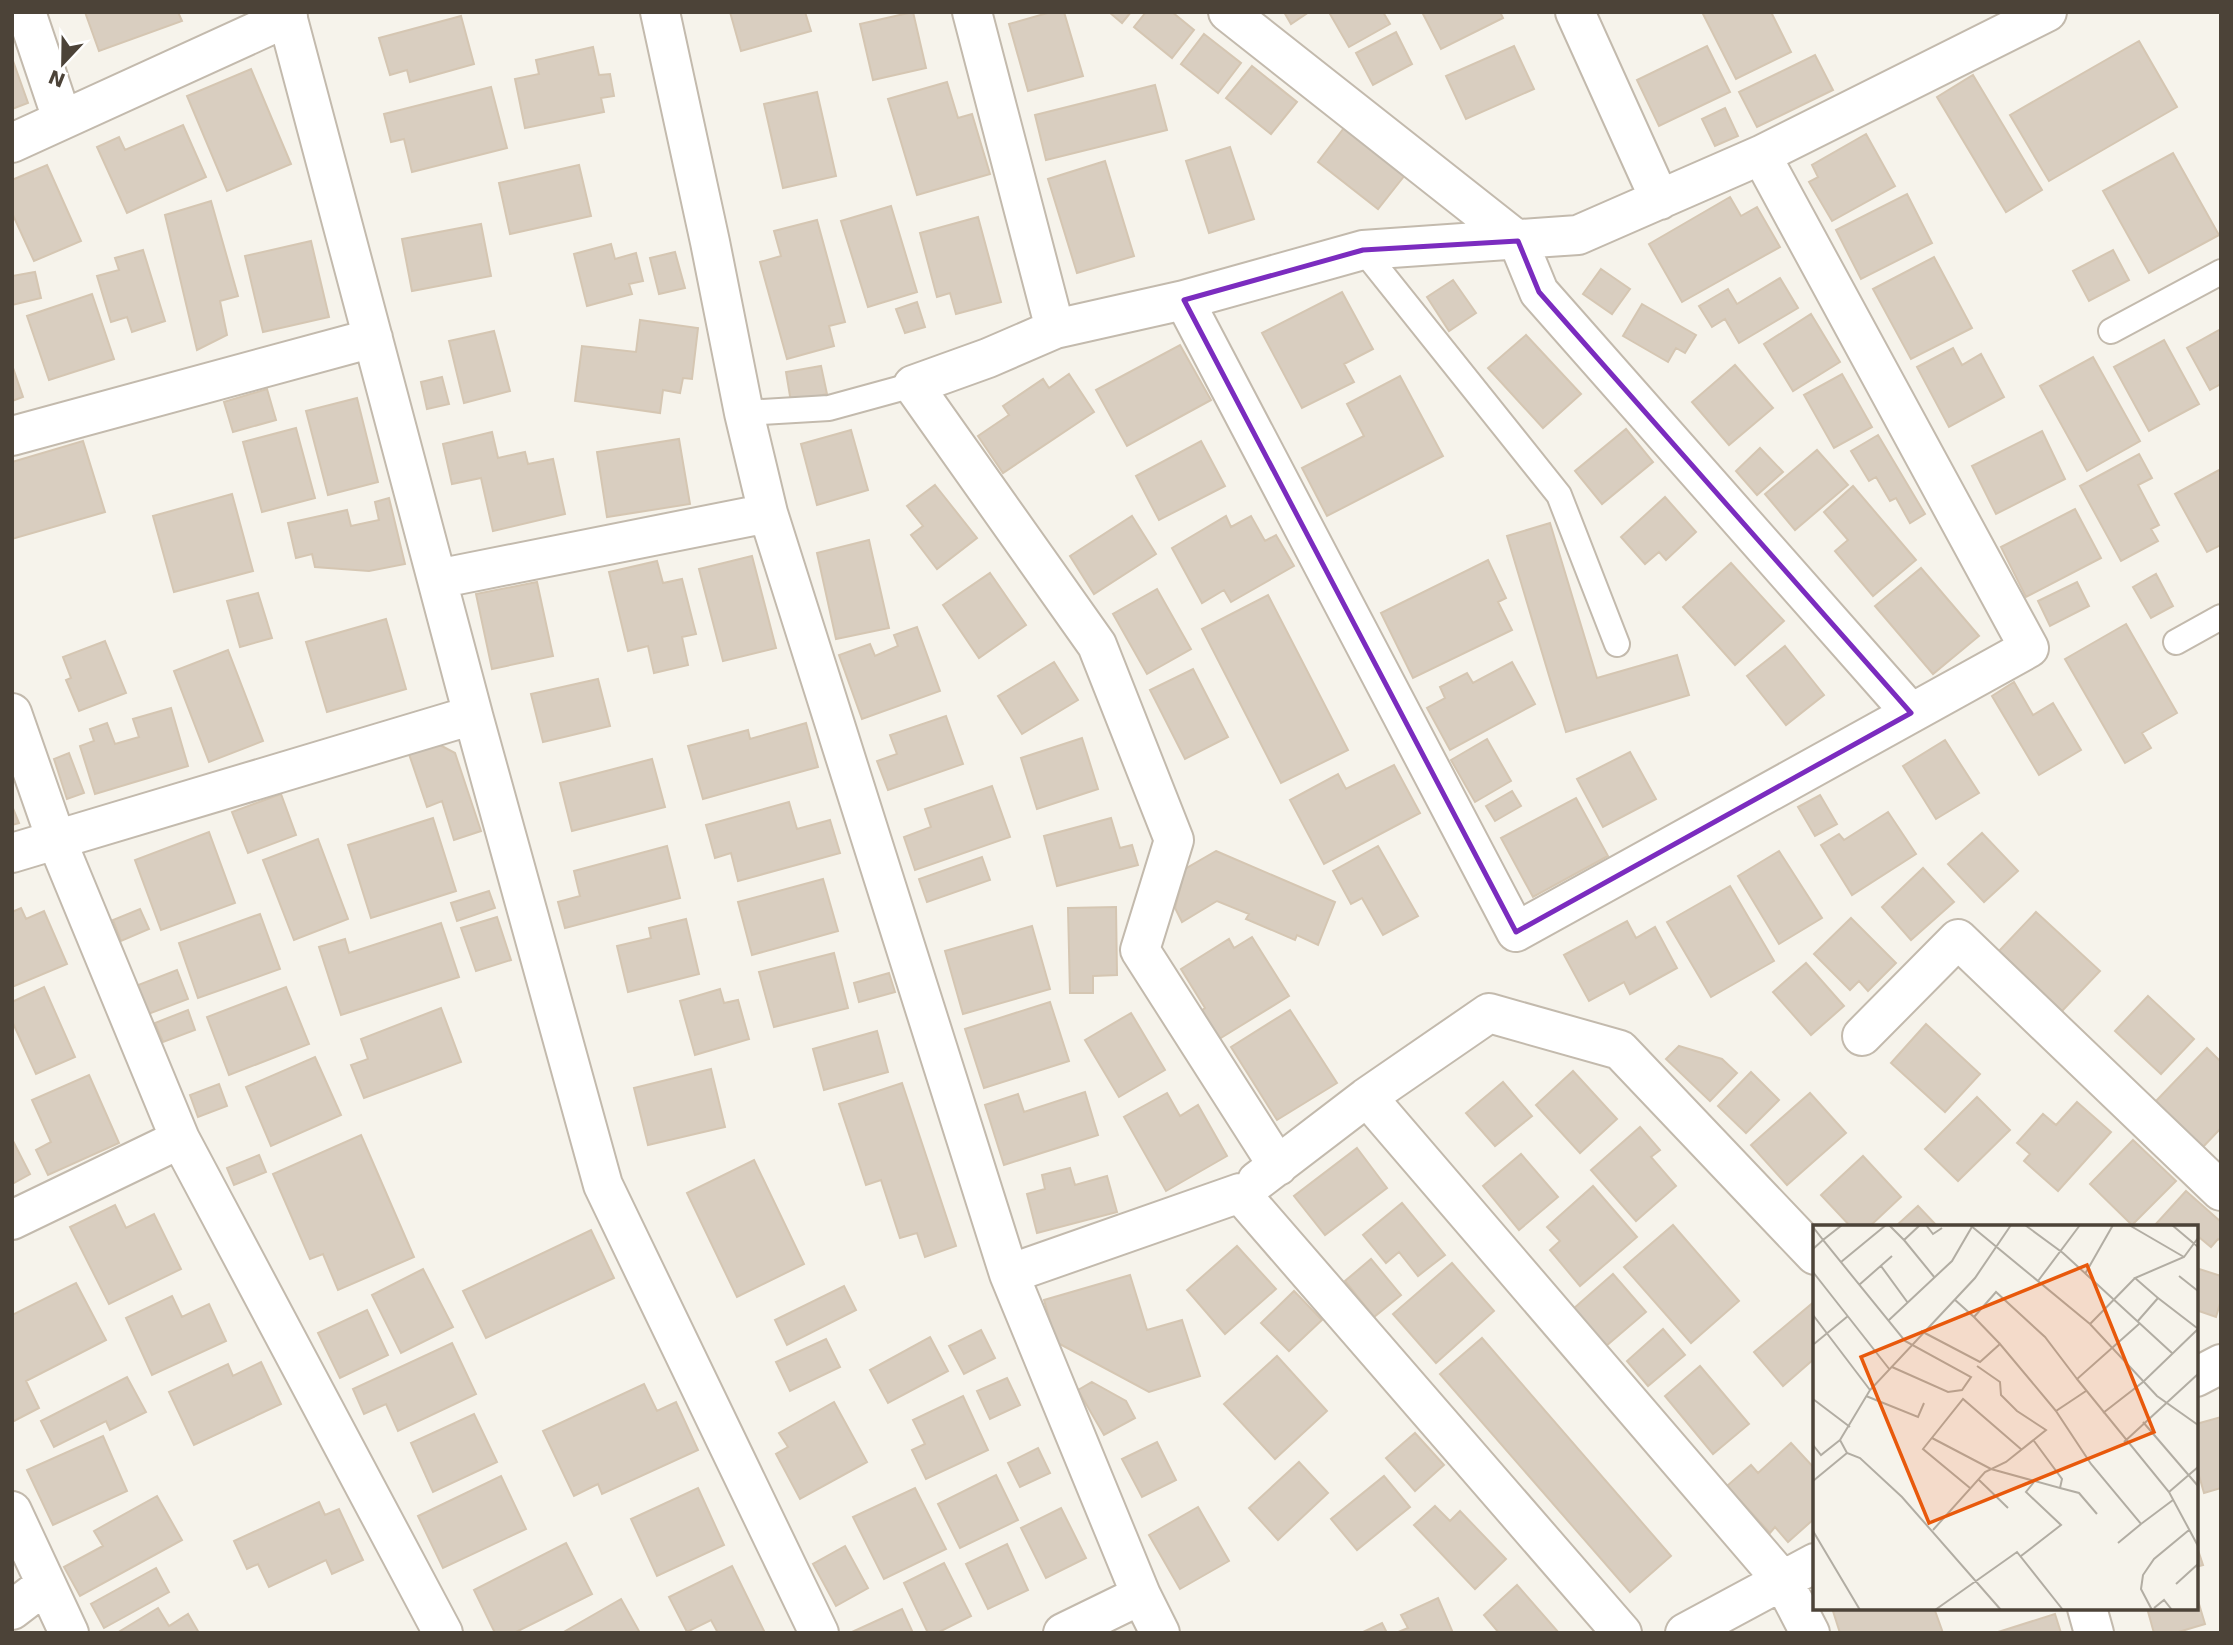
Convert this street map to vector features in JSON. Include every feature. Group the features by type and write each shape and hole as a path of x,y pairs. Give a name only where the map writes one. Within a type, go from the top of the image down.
{"street":[{"path":"26,12 62,119"},
{"path":"660,12 744,413 768,513 1009,1275 1141,1595 1160,1633"},
{"path":"972,12 1055,329"},
{"path":"1228,12 1518,241 1539,292 1911,713"},
{"path":"1575,12 1660,200"},
{"path":"1278,1166 1140,950 1174,840 1097,645 913,385 988,358 1055,329 1184,300 1363,250 1578,235 1761,155 2047,12"},
{"path":"12,143 287,15 473,715 603,1185 819,1633"},
{"path":"1184,300 1516,932 2029,648 1761,155"},
{"path":"12,436 373,338"},
{"path":"437,579 768,513"},
{"path":"12,713 56,839 180,1139 443,1633"},
{"path":"12,853 473,715"},
{"path":"1862,1036 1958,939 2221,1191"},
{"path":"1009,1275 1240,1193 1367,1097 1489,1013 1620,1050 1813,1253"},
{"path":"1367,1097 1799,1572 1810,1633"},
{"path":"12,1220 180,1139"},
{"path":"1240,1193 1622,1633"},
{"path":"2198,1376 2221,1364"},
{"path":"12,1511 69,1633"},
{"path":"1685,1633 1799,1572"},
{"path":"12,1610 46,1584"},
{"path":"1063,1633 1141,1595"},
{"path":"2088,1610 2094,1633"}],"lane":[{"path":"1363,250 1559,495 1617,644"},
{"path":"2111,331 2221,272"},
{"path":"744,413 830,408 913,385"},
{"path":"2176,642 2221,617"}],"highlighted area":[{"path":"1518,241 1539,292 1911,713 1516,932 1184,300 1363,250"}],"building":[{"path":"85,12 178,12 182,21 99,51"},
{"path":"730,12 805,12 811,31 741,51"},
{"path":"913,12 926,68 873,80 860,24"},
{"path":"1051,12 1064,12 1083,76 1028,91 1009,24"},
{"path":"1109,12 1131,12 1122,23"},
{"path":"1146,12 1172,12 1194,30 1172,58 1134,27"},
{"path":"1284,12 1309,12 1291,24"},
{"path":"1383,12 1390,24 1349,47 1330,14"},
{"path":"1422,12 1500,12 1503,18 1441,49"},
{"path":"1702,12 1771,12 1791,52 1736,79"},
{"path":"461,16 474,64 410,82 407,70 390,75 379,38"},
{"path":"1396,32 1412,64 1373,85 1356,53"},
{"path":"1204,34 1241,63 1218,93 1181,64"},
{"path":"2139,41 2177,107 2049,181 2010,115"},
{"path":"1514,46 1534,89 1466,119 1446,76"},
{"path":"1707,46 1730,92 1659,126 1637,80"},
{"path":"593,47 599,75 610,74 614,96 601,98 604,112 525,128 515,79 539,74 536,60"},
{"path":"1815,55 1833,90 1757,127 1739,92"},
{"path":"12,58 28,103 12,109"},
{"path":"1252,66 1297,102 1271,134 1226,98"},
{"path":"251,69 291,164 227,191 187,96"},
{"path":"1973,75 2042,190 2006,212 1937,97"},
{"path":"947,82 958,118 972,114 990,174 917,195 888,99"},
{"path":"1155,85 1167,130 1046,160 1035,115"},
{"path":"491,87 507,148 412,172 404,139 391,142 384,114"},
{"path":"817,92 836,176 783,188 764,104"},
{"path":"1725,108 1738,136 1715,146 1702,119"},
{"path":"183,125 206,177 127,213 97,147 119,137 125,150"},
{"path":"1344,128 1405,175 1378,209 1318,162"},
{"path":"1866,134 1895,186 1832,221 1809,182 1818,177 1812,165"},
{"path":"1230,147 1254,219 1209,233 1186,161"},
{"path":"2173,153 2219,235 2149,273 2103,191"},
{"path":"1105,161 1134,256 1077,273 1048,179"},
{"path":"47,165 81,241 34,261 12,213 12,180"},
{"path":"579,165 591,216 510,234 499,183"},
{"path":"1907,194 1932,243 1861,279 1836,230"},
{"path":"1730,197 1741,216 1757,207 1780,247 1682,302 1649,244"},
{"path":"211,201 238,296 220,301 227,335 197,350 165,215"},
{"path":"891,206 917,292 868,307 841,221"},
{"path":"978,217 1001,302 956,314 950,293 937,297 920,233"},
{"path":"817,220 845,322 829,326 834,346 787,359 760,262 781,256 774,231"},
{"path":"481,224 491,276 412,291 402,239"},
{"path":"311,241 329,317 263,332 245,256"},
{"path":"611,244 615,259 636,253 643,281 629,284 632,294 587,306 574,254"},
{"path":"143,250 165,321 132,332 127,317 111,322 97,276 119,270 115,258"},
{"path":"2113,250 2129,280 2089,301 2073,271"},
{"path":"675,252 685,288 659,294 650,258"},
{"path":"1934,257 1972,328 1911,359 1873,289"},
{"path":"1601,269 1630,289 1612,314 1583,294"},
{"path":"35,272 41,298 12,305 12,276"},
{"path":"1780,278 1798,308 1739,343 1725,319 1712,327 1699,306 1728,289 1737,304"},
{"path":"1453,280 1476,313 1449,331 1427,297"},
{"path":"1342,292 1373,349 1344,364 1354,382 1302,408 1262,333"},
{"path":"92,294 114,359 49,380 27,316"},
{"path":"917,302 925,327 905,333 896,309"},
{"path":"1642,304 1696,335 1685,353 1676,348 1668,362 1623,336"},
{"path":"1811,314 1840,362 1793,391 1764,344"},
{"path":"640,320 698,328 692,379 683,378 680,393 663,390 660,413 575,401 582,346 636,352"},
{"path":"2221,329 2221,384 2210,390 2187,348"},
{"path":"494,331 510,391 464,403 449,341"},
{"path":"1526,335 1581,394 1543,428 1488,368"},
{"path":"2164,340 2199,404 2149,431 2114,367"},
{"path":"1180,345 1211,400 1127,446 1096,390"},
{"path":"1953,348 1962,365 1981,354 2004,397 1949,427 1917,367"},
{"path":"2093,357 2140,441 2087,471 2040,386"},
{"path":"12,365 23,397 12,401"},
{"path":"1735,365 1773,408 1729,445 1692,402"},
{"path":"821,366 827,394 791,402 786,372"},
{"path":"1069,374 1094,412 1003,473 978,436 1009,415 1003,406 1043,379 1049,388"},
{"path":"1842,374 1872,427 1834,448 1804,395"},
{"path":"1400,376 1443,456 1327,516 1302,468 1364,436 1347,404"},
{"path":"442,377 449,404 427,409 421,382"},
{"path":"267,389 276,420 233,432 224,402"},
{"path":"357,398 378,482 328,495 306,411"},
{"path":"296,428 315,498 262,512 243,442"},
{"path":"1626,429 1653,462 1602,504 1575,471"},
{"path":"851,430 868,490 817,505 801,444"},
{"path":"2042,431 2065,479 1996,514 1972,466"},
{"path":"492,432 498,458 525,452 528,464 553,459 565,514 493,531 481,478 452,484 443,444"},
{"path":"1878,435 1925,514 1910,523 1896,498 1890,501 1876,477 1869,481 1851,451"},
{"path":"679,439 690,504 607,517 597,452"},
{"path":"83,441 105,512 12,539 12,462"},
{"path":"1201,441 1225,486 1159,520 1136,476"},
{"path":"1760,448 1783,472 1757,495 1736,471"},
{"path":"1817,450 1848,485 1795,530 1765,494"},
{"path":"2139,454 2152,478 2138,485 2159,525 2151,529 2158,541 2121,561 2080,486"},
{"path":"2221,469 2221,545 2207,552 2175,494"},
{"path":"935,485 977,538 937,569 911,535 923,526 907,506"},
{"path":"1853,486 1916,560 1873,596 1835,551 1848,540 1824,512"},
{"path":"232,494 253,571 174,592 153,516"},
{"path":"1665,497 1696,532 1666,560 1659,552 1645,564 1621,537"},
{"path":"389,498 405,564 369,571 315,567 312,554 296,558 288,523 347,510 351,526 379,520 375,502"},
{"path":"2075,509 2101,558 2026,597 2001,547"},
{"path":"1132,516 1156,554 1094,594 1070,556"},
{"path":"1226,516 1231,527 1251,516 1265,541 1276,535 1294,566 1231,602 1224,590 1202,603 1172,548"},
{"path":"1550,523 1597,678 1677,655 1689,695 1566,732 1507,536"},
{"path":"869,540 889,628 836,639 817,553"},
{"path":"752,556 776,648 723,661 699,569"},
{"path":"1488,560 1506,598 1498,602 1512,630 1413,678 1381,613"},
{"path":"657,561 663,583 682,579 696,634 682,637 688,665 654,673 648,646 628,651 609,572"},
{"path":"1731,563 1784,621 1735,665 1683,607"},
{"path":"1921,568 1979,636 1933,674 1875,606"},
{"path":"990,573 1026,625 979,658 943,605"},
{"path":"2156,574 2173,606 2151,618 2133,587"},
{"path":"537,582 553,656 492,669 476,594"},
{"path":"2077,582 2089,606 2050,626 2038,601"},
{"path":"1157,589 1191,649 1147,674 1113,614"},
{"path":"258,593 272,638 240,647 227,601"},
{"path":"1268,595 1348,750 1281,783 1202,629"},
{"path":"386,619 406,689 327,712 306,642"},
{"path":"2126,624 2177,713 2142,733 2151,748 2125,763 2065,659"},
{"path":"917,627 940,691 862,719 839,655 870,644 875,656 898,646 894,635"},
{"path":"105,641 126,693 79,711 66,680 71,678 63,657"},
{"path":"1785,646 1824,695 1786,725 1747,676"},
{"path":"228,650 263,741 209,762 174,671"},
{"path":"1054,662 1078,700 1022,734 998,696"},
{"path":"1512,662 1535,704 1450,750 1427,708 1445,698 1440,687 1467,673 1473,683"},
{"path":"1193,669 1228,737 1185,759 1150,690"},
{"path":"598,679 610,726 543,742 531,694"},
{"path":"2014,682 2033,715 2053,703 2081,750 2039,775 1992,696"},
{"path":"171,708 188,766 95,794 80,746 94,741 90,729 107,723 115,744 139,737 133,719"},
{"path":"946,716 963,764 888,790 877,761 897,754 890,735"},
{"path":"806,723 818,767 703,799 688,746 748,730 750,739"},
{"path":"1082,738 1098,789 1037,809 1021,758"},
{"path":"1487,739 1511,781 1475,802 1451,760"},
{"path":"1945,740 1979,793 1936,819 1903,766"},
{"path":"438,744 455,753 481,831 454,840 442,801 427,807 409,754"},
{"path":"1630,752 1656,799 1603,827 1577,779"},
{"path":"69,753 84,793 67,799 54,759"},
{"path":"652,759 665,807 572,831 560,783"},
{"path":"1394,765 1420,813 1324,864 1290,800 1338,774 1346,789"},
{"path":"992,786 1010,837 915,870 904,837 931,827 925,809"},
{"path":"1512,791 1521,806 1495,821 1486,806"},
{"path":"281,794 296,835 248,853 232,812"},
{"path":"1820,795 1837,824 1815,836 1798,807"},
{"path":"1576,798 1608,856 1533,897 1501,838"},
{"path":"789,802 797,829 830,820 840,853 738,881 731,853 715,858 706,825"},
{"path":"12,806 19,823 12,825"},
{"path":"1888,812 1916,854 1852,895 1821,845 1839,834 1844,840"},
{"path":"433,818 456,891 371,918 348,845"},
{"path":"1111,818 1120,848 1132,845 1138,865 1057,886 1044,836"},
{"path":"209,832 235,903 161,930 135,860"},
{"path":"1982,833 2018,871 1984,902 1948,864"},
{"path":"318,839 348,919 294,940 263,860"},
{"path":"667,846 680,898 565,928 558,902 580,896 574,871"},
{"path":"1378,846 1418,916 1383,935 1362,898 1351,904 1333,871"},
{"path":"1216,851 1335,902 1318,945 1297,935 1295,940 1246,919 1249,914 1217,901 1182,922 1175,908 1185,869"},
{"path":"1779,851 1822,918 1779,944 1738,876"},
{"path":"982,857 990,880 927,902 919,879"},
{"path":"1923,868 1954,902 1911,940 1882,907"},
{"path":"823,879 838,931 752,955 738,902"},
{"path":"1730,886 1774,961 1711,997 1667,922"},
{"path":"489,891 495,908 457,921 451,903"},
{"path":"1116,907 1117,975 1093,976 1093,993 1070,993 1068,908"},
{"path":"21,908 26,919 44,911 67,964 12,987 12,912"},
{"path":"140,909 149,929 121,941 113,920"},
{"path":"2036,912 2100,971 2062,1011 1999,951"},
{"path":"260,914 280,969 198,998 179,943"},
{"path":"497,917 511,960 476,971 461,928"},
{"path":"1851,918 1896,963 1868,991 1859,981 1850,990 1814,954"},
{"path":"686,919 699,974 628,992 617,946 651,938 649,928"},
{"path":"1627,921 1636,938 1655,927 1677,968 1630,994 1624,982 1589,1001 1564,955"},
{"path":"441,923 459,977 341,1015 319,947 345,939 349,953"},
{"path":"1032,926 1050,989 963,1014 945,951"},
{"path":"1252,937 1289,996 1216,1041 1198,1013 1205,1008 1181,969 1229,939 1234,948"},
{"path":"834,953 848,1008 774,1027 759,972"},
{"path":"1806,963 1844,1006 1811,1035 1773,992"},
{"path":"177,970 188,999 143,1016 133,987"},
{"path":"889,973 895,992 859,1002 854,983"},
{"path":"44,987 75,1057 36,1074 12,1021 12,1002"},
{"path":"286,987 309,1044 229,1075 207,1017"},
{"path":"720,989 724,1003 738,1000 749,1039 695,1055 680,1001"},
{"path":"2148,996 2194,1039 2161,1074 2115,1031"},
{"path":"1050,1002 1069,1061 984,1088 965,1029"},
{"path":"441,1008 461,1062 364,1098 351,1065 368,1059 361,1039"},
{"path":"188,1010 195,1030 163,1042 155,1023"},
{"path":"1290,1010 1337,1083 1277,1120 1231,1047"},
{"path":"1131,1013 1165,1070 1119,1097 1085,1040"},
{"path":"1926,1024 1980,1074 1945,1112 1891,1063"},
{"path":"877,1031 888,1072 824,1090 813,1049"},
{"path":"1679,1046 1722,1059 1737,1073 1710,1101 1666,1059"},
{"path":"2207,1048 2221,1062 2221,1128 2202,1148 2155,1102"},
{"path":"315,1057 341,1115 271,1146 246,1087"},
{"path":"711,1069 725,1127 648,1145 634,1088"},
{"path":"1573,1071 1617,1119 1580,1153 1536,1105"},
{"path":"1751,1072 1779,1100 1746,1133 1718,1106"},
{"path":"89,1075 119,1143 48,1175 36,1150 51,1142 32,1100"},
{"path":"1503,1082 1532,1116 1495,1146 1466,1113"},
{"path":"902,1083 956,1246 925,1257 917,1233 900,1238 881,1180 866,1185 839,1104"},
{"path":"219,1084 227,1106 198,1117 190,1095"},
{"path":"1085,1092 1098,1135 1004,1165 985,1105 1018,1094 1024,1112"},
{"path":"1167,1093 1180,1116 1198,1105 1227,1156 1166,1191 1124,1117"},
{"path":"1810,1093 1846,1133 1787,1185 1751,1145"},
{"path":"1977,1097 2010,1130 1958,1181 1925,1149"},
{"path":"2077,1102 2111,1132 2058,1191 2024,1161 2030,1154 2017,1143 2043,1114 2056,1125"},
{"path":"1640,1127 1660,1150 1651,1157 1676,1186 1636,1221 1591,1170"},
{"path":"361,1135 414,1257 338,1290 323,1254 310,1259 273,1174"},
{"path":"12,1139 30,1174 12,1184"},
{"path":"2133,1140 2176,1181 2132,1225 2090,1184"},
{"path":"1357,1148 1387,1188 1325,1235 1294,1196"},
{"path":"1521,1154 1558,1197 1519,1230 1483,1186"},
{"path":"259,1155 266,1172 234,1185 227,1168"},
{"path":"1863,1156 1901,1197 1871,1225 1849,1225 1821,1195"},
{"path":"754,1160 804,1264 737,1297 687,1193"},
{"path":"1070,1168 1075,1185 1107,1176 1117,1212 1037,1233 1027,1194 1045,1189 1042,1175"},
{"path":"1593,1186 1637,1237 1580,1286 1550,1250 1560,1241 1547,1227"},
{"path":"2186,1191 2221,1222 2221,1241 2218,1239 2211,1247 2200,1238 2198,1240 2198,1225 2155,1225"},
{"path":"1402,1203 1445,1255 1418,1276 1399,1252 1386,1263 1363,1235"},
{"path":"115,1205 126,1228 154,1214 181,1269 109,1304 70,1227"},
{"path":"1918,1206 1936,1225 1897,1225"},
{"path":"1673,1225 1739,1301 1691,1343 1624,1267"},
{"path":"591,1230 614,1278 486,1338 463,1291"},
{"path":"1237,1246 1276,1289 1225,1334 1187,1290"},
{"path":"1371,1259 1401,1295 1374,1317 1345,1281"},
{"path":"1452,1263 1494,1311 1436,1363 1393,1314"},
{"path":"423,1269 453,1327 401,1353 372,1295"},
{"path":"2198,1269 2221,1276 2221,1300 2216,1317 2198,1311"},
{"path":"1613,1274 1646,1312 1606,1346 1573,1309"},
{"path":"1130,1275 1147,1330 1182,1320 1200,1376 1149,1392 1056,1342 1044,1300"},
{"path":"76,1283 106,1340 26,1381 39,1408 12,1422 12,1315"},
{"path":"844,1286 856,1310 787,1345 775,1320"},
{"path":"1294,1291 1322,1320 1289,1351 1261,1323"},
{"path":"172,1296 182,1317 209,1304 226,1341 152,1375 126,1318"},
{"path":"1813,1303 1813,1360 1783,1386 1754,1352"},
{"path":"367,1310 388,1355 340,1378 318,1333"},
{"path":"1663,1329 1685,1355 1648,1386 1627,1361"},
{"path":"981,1330 995,1358 964,1374 949,1346"},
{"path":"930,1337 948,1371 888,1403 870,1370"},
{"path":"1482,1338 1671,1556 1630,1592 1440,1374"},
{"path":"826,1339 840,1367 790,1391 776,1362"},
{"path":"452,1343 476,1394 398,1431 386,1404 364,1414 353,1389"},
{"path":"1277,1356 1327,1411 1275,1459 1224,1404"},
{"path":"261,1362 281,1404 194,1445 169,1392 228,1364 233,1376"},
{"path":"1700,1366 1749,1424 1713,1454 1665,1396"},
{"path":"127,1377 146,1412 110,1430 106,1421 54,1447 41,1421"},
{"path":"1007,1378 1020,1405 990,1419 977,1391"},
{"path":"1092,1382 1126,1401 1135,1418 1104,1435 1078,1390"},
{"path":"644,1384 657,1411 676,1402 698,1450 602,1494 598,1484 574,1496 543,1431"},
{"path":"963,1396 988,1450 926,1479 912,1450 925,1444 913,1420"},
{"path":"834,1402 867,1462 800,1499 776,1454 788,1447 779,1433"},
{"path":"474,1414 497,1462 433,1492 411,1443"},
{"path":"2221,1417 2221,1488 2204,1493 2198,1472 2198,1423"},
{"path":"1415,1433 1444,1465 1415,1491 1386,1458"},
{"path":"103,1436 127,1491 53,1525 27,1470"},
{"path":"1157,1442 1176,1480 1142,1497 1122,1459"},
{"path":"1791,1443 1813,1467 1813,1520 1788,1542 1775,1527 1770,1533 1727,1486 1751,1465 1758,1473"},
{"path":"1038,1448 1050,1473 1020,1487 1008,1463"},
{"path":"1299,1462 1328,1493 1278,1540 1249,1508"},
{"path":"996,1475 1018,1520 960,1548 938,1504"},
{"path":"501,1476 526,1529 443,1568 418,1516"},
{"path":"1384,1476 1410,1507 1357,1550 1331,1519"},
{"path":"698,1488 724,1545 657,1576 631,1519"},
{"path":"915,1488 946,1549 884,1579 853,1517"},
{"path":"157,1496 182,1540 80,1596 64,1567 103,1546 94,1531"},
{"path":"319,1502 325,1515 339,1509 363,1560 332,1574 326,1560 269,1587 258,1564 247,1569 234,1541"},
{"path":"1435,1506 1450,1521 1460,1511 1506,1559 1475,1589 1414,1525"},
{"path":"1198,1507 1229,1561 1180,1589 1149,1535"},
{"path":"1061,1508 1086,1558 1046,1578 1021,1528"},
{"path":"566,1543 592,1594 514,1633 495,1633 474,1590"},
{"path":"1007,1544 1028,1590 988,1609 966,1564"},
{"path":"845,1546 868,1588 836,1606 813,1564"},
{"path":"2198,1550 2203,1565 2198,1566"},
{"path":"944,1563 971,1616 937,1633 928,1633 904,1583"},
{"path":"732,1566 765,1633 718,1633 711,1620 687,1632 669,1597"},
{"path":"156,1568 169,1592 104,1628 91,1604"},
{"path":"1517,1585 1559,1633 1499,1633 1484,1615"},
{"path":"1438,1598 1453,1633 1396,1633 1408,1628 1401,1615"},
{"path":"621,1599 640,1633 562,1633"},
{"path":"2198,1601 2205,1624 2175,1633 2154,1633 2148,1610 2198,1610"},
{"path":"158,1608 169,1626 188,1614 199,1633 117,1633"},
{"path":"902,1609 913,1633 852,1632"},
{"path":"1833,1610 1935,1610 1943,1633 1840,1633"},
{"path":"2055,1614 2061,1633 1995,1633"},
{"path":"1382,1623 1387,1633 1361,1633"}]}
